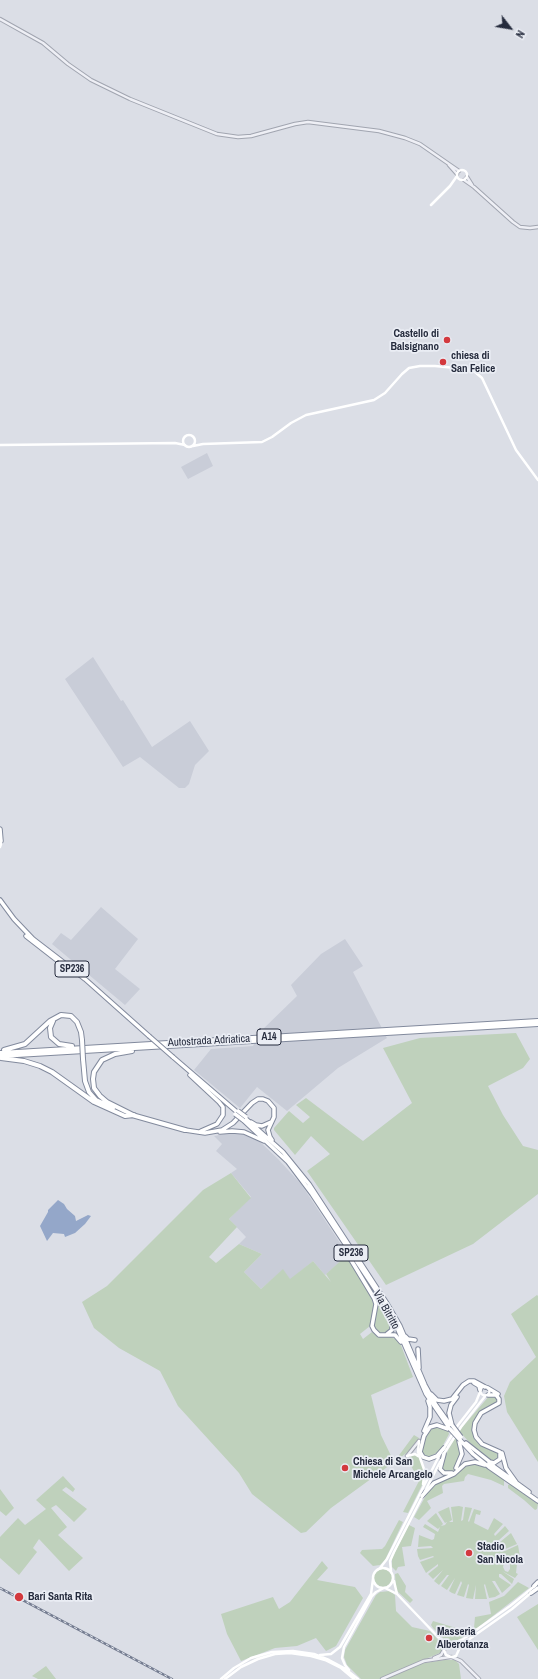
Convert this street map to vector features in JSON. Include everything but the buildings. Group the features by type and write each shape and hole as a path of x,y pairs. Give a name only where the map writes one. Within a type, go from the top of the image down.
{"highway":[{"path":"0,829 1,840"},
{"name":"SP236","path":"0,900 14,919 33,939 85,979 148,1037"},
{"name":"SP236","path":"1,905 15,924 33,942 85,982 172,1058 237,1112"},
{"path":"57,1017 68,1016 75,1020 80,1027 87,1088 92,1096 106,1105 134,1115 194,1132 205,1134 238,1131 251,1134 264,1142 288,1162"},
{"name":"A14","path":"57,1017 51,1024 50,1032 51,1037 59,1044 68,1046 113,1046"},
{"name":"A14","path":"0,1051 25,1044 57,1017"},
{"name":"Autostrada Adriatica","path":"0,1051 113,1046 538,1021"},
{"name":"Autostrada Adriatica","path":"0,1057 538,1024"},
{"name":"A14","path":"134,1115 107,1102 97,1092 93,1079 97,1067 102,1060 116,1054 169,1046"},
{"name":"A14","path":"0,1057 24,1061 40,1066 52,1072 94,1102 125,1116 134,1115"},
{"name":"SP236","path":"172,1058 190,1075 237,1112"},
{"path":"190,1075 223,1107 221,1118 214,1126 202,1131 194,1132"},
{"path":"194,1132 212,1132 230,1126 252,1103 258,1099 268,1101 274,1108 275,1113 268,1130 270,1137 295,1164 300,1172"},
{"name":"Via Bitritto","path":"237,1112 282,1152 300,1172 395,1317 425,1385 455,1435 491,1465 516,1482 538,1500"},
{"path":"245,1119 259,1126 265,1125 272,1121"},
{"name":"Via Bitritto","path":"245,1119 288,1162 307,1186 377,1292 395,1323 415,1371 430,1400 451,1428 473,1454 538,1500"},
{"path":"348,1255 372,1293 376,1304 372,1326 374,1330 378,1335 392,1335 398,1337 406,1350"},
{"path":"377,1292 392,1322 392,1330 386,1335"},
{"path":"395,1317 406,1337 412,1339 412,1333"},
{"path":"418,1349 418,1367 425,1385 434,1398 444,1401 452,1399 463,1385 469,1381 474,1381 499,1395 501,1402 497,1408 486,1412 480,1417 476,1427 476,1433 483,1442 502,1451 506,1468 516,1482"},
{"path":"415,1371 417,1380 429,1402 431,1411 429,1420 419,1441"},
{"path":"444,1448 437,1456 429,1459 423,1457 420,1452 424,1436 430,1427 442,1425 451,1428 449,1409 464,1386 469,1383 473,1383 479,1386 480,1391"},
{"path":"466,1443 490,1462 494,1463 500,1459 500,1452 482,1444 478,1440 474,1430 475,1423 481,1413 495,1407 499,1403 500,1399 496,1395 487,1395"},
{"path":"444,1454 440,1468 444,1473 450,1474 458,1466 461,1457 460,1439"},
{"path":"421,1494 434,1482 454,1474 461,1466 469,1462 483,1464 497,1472"},
{"path":"531,1593 537,1587 538,1582"}],"main road":[{"path":"431,206 450,186 459,171 465,171 467,177 464,180 460,180 450,186"},
{"path":"457,175 460,180"},
{"path":"0,445 175,443 190,447 203,444 262,442 272,437 290,423 306,415 374,400 385,394 409,368 428,366 457,368 471,371 482,378 516,450 538,480"},
{"path":"175,443 186,436 191,436 194,438 195,442 203,444"},
{"path":"183,439 185,445"},
{"path":"193,446 195,442"},
{"path":"0,847 1,840"},
{"path":"223,1679 228,1672 247,1660 263,1654 278,1651 293,1651 325,1655 331,1654 340,1647 371,1594 375,1572 386,1562 444,1448 458,1425 476,1402 480,1391 487,1388 489,1392 461,1427 421,1494"},
{"path":"480,1391 482,1395 487,1395"},
{"path":"419,1441 418,1452 424,1464 425,1475 421,1494"},
{"path":"407,1456 415,1454 419,1456"},
{"path":"397,1594 390,1565 391,1557 404,1527"},
{"path":"380,1568 385,1568 391,1571"},
{"path":"373,1579 378,1586 397,1594 440,1639 446,1655 451,1657 456,1656 463,1642 537,1587"},
{"path":"354,1678 344,1662 343,1649 372,1596 376,1592 391,1585 394,1579"},
{"path":"444,1649 446,1645 451,1643 463,1642 512,1609 531,1593"},
{"path":"440,1639 456,1646 458,1650"},
{"path":"223,1679 258,1658 275,1654 300,1654 316,1657 330,1662 354,1678 358,1679"},
{"path":"314,1654 335,1662 354,1678"}],"street":[{"path":"0,20 43,43 82,74 123,96 217,134 239,137 251,136 295,124 320,123 379,131 400,136 420,144 459,171"},
{"path":"446,162 457,175"},
{"path":"467,177 474,187"},
{"path":"464,180 520,227 538,227"},
{"path":"407,1456 419,1441"},
{"path":"431,1660 441,1655 444,1649"},
{"path":"458,1650 461,1660 479,1679"},
{"path":"382,1679 416,1664 431,1660 451,1657 461,1660"}],"shaded area":[{"path":"207,453 213,466 188,479 181,467"},
{"path":"93,657 121,701 123,700 152,747 190,721 209,751 195,765 189,784 185,788 179,788 140,757 123,767 65,679"},
{"path":"101,907 138,939 115,969 140,989 125,1005 52,944 61,933 71,940"},
{"path":"345,939 363,966 353,972 387,1038 338,1068 287,1111 257,1087 240,1108 194,1070 211,1049 253,1046 260,1032 297,996 291,985 321,954"},
{"path":"230,1133 245,1134 257,1139 301,1184 348,1255 325,1275 313,1261 290,1280 283,1270 261,1289 244,1272 262,1254 239,1244 246,1237 229,1219 251,1197 231,1173 237,1169 216,1151 222,1144 214,1136"}],"green space":[{"path":"516,1033 530,1059 523,1068 488,1086 503,1115 523,1146 538,1150 538,1194 473,1244 386,1285 307,1171 330,1154 311,1136 295,1155 274,1130 274,1128 289,1111 303,1123 310,1117 296,1105 306,1098 363,1141 412,1103 383,1048 420,1038"},
{"path":"231,1173 251,1198 229,1219 237,1227 209,1257 216,1263 239,1244 262,1254 244,1272 261,1289 283,1269 290,1279 313,1261 331,1282 326,1274 346,1256 370,1293 374,1305 370,1326 360,1334 363,1339 372,1332 380,1337 390,1337 399,1340 413,1377 371,1395 381,1435 394,1462 414,1435 419,1438 412,1449 331,1508 306,1532 301,1533 252,1494 239,1473 178,1406 160,1371 119,1348 94,1328 82,1302 107,1286 203,1190"},
{"path":"373,1290 392,1322 393,1327 386,1335 379,1333 374,1327 377,1305"},
{"path":"537,1295 538,1462 507,1412 504,1396 510,1382 536,1357 511,1314"},
{"path":"490,1395 496,1396 498,1403 486,1409 474,1422 476,1439 499,1452 500,1458 493,1462 470,1443 459,1431"},
{"path":"436,1426 448,1430 449,1434 440,1451 428,1458 421,1452 423,1440 430,1428"},
{"path":"455,1438 459,1442 461,1452 456,1468 452,1472 446,1473 441,1467 442,1461"},
{"path":"415,1455 419,1458 424,1469 422,1485 408,1513 403,1512 419,1481 407,1458"},
{"path":"467,1464 481,1464 504,1478 504,1486 491,1480 468,1474 464,1481 444,1484 442,1486 443,1493 427,1501 431,1508 419,1520 414,1517 430,1488"},
{"path":"63,1476 75,1489 73,1492 66,1487 62,1490 87,1509 74,1522 56,1505 51,1508 67,1527 58,1535 83,1558 69,1571 39,1539 33,1548 37,1552 19,1575 0,1558 0,1537 18,1518 25,1525 46,1509 36,1500"},
{"path":"510,1484 538,1504 537,1509 535,1510 508,1488 508,1485"},
{"path":"0,1489 14,1508 6,1516 0,1511"},
{"path":"449,1507 452,1520 449,1522 453,1522 451,1507 463,1507 461,1521 463,1520 465,1507 472,1508 469,1522 474,1509 481,1511 480,1515 476,1514 474,1523 488,1530 494,1518 503,1524 494,1534 495,1536 505,1526 509,1531 499,1540 500,1542 511,1533 517,1544 503,1550 505,1551 518,1545 520,1557 506,1558 506,1556 503,1567 505,1571 508,1572 510,1569 510,1564 515,1562 517,1564 516,1573 518,1574 515,1578 502,1571 514,1579 512,1584 501,1574 499,1574 499,1577 511,1585 502,1593 495,1581 492,1581 500,1594 495,1597 489,1598 485,1584 487,1599 475,1599 476,1585 473,1599 466,1598 468,1584 464,1597 457,1595 462,1583 461,1581 455,1594 452,1593 449,1591 455,1578 447,1590 441,1586 449,1575 447,1575 439,1585 434,1581 443,1570 433,1579 428,1574 438,1566 438,1564 426,1573 420,1562 434,1557 420,1560 418,1556 417,1549 433,1548 431,1546 418,1547 419,1535 432,1540 434,1539 435,1534 423,1527 425,1524 438,1532 440,1527 438,1529 427,1521 436,1513 443,1524 441,1526 445,1525 447,1522 445,1523 438,1512"},
{"path":"399,1520 403,1522 385,1560 380,1565 373,1566 360,1553 362,1550 382,1549"},
{"path":"409,1525 415,1528 411,1546 402,1547 405,1566 398,1567 396,1571 392,1567 392,1558"},
{"path":"322,1561 328,1568 317,1580 355,1587 363,1598 336,1646 326,1651 316,1638 297,1646 275,1648 241,1661 227,1634 221,1614 273,1597 279,1609 290,1602"},
{"path":"383,1569 389,1572 392,1578 389,1584 383,1587 377,1584 374,1578 377,1572"},
{"path":"398,1573 406,1586 405,1592 413,1600 410,1603 396,1590 395,1574"},
{"path":"518,1582 529,1588 476,1629 474,1628 475,1617 491,1614 489,1602 504,1596"},
{"path":"390,1591 395,1595 396,1611 412,1627 430,1631 442,1644 442,1652 379,1679 361,1679 347,1665 344,1657 345,1650 376,1595 380,1592"},
{"path":"538,1604 538,1650 517,1617"},
{"path":"433,1621 469,1633 458,1640 446,1641 431,1625"},
{"path":"444,1660 455,1660 459,1664 461,1679 386,1679 419,1664"},
{"path":"46,1666 56,1679 38,1679 32,1676"}],"water":[{"path":"58,1200 75,1216 76,1221 88,1215 91,1216 75,1233 65,1237 64,1234 53,1233 47,1241 40,1226 48,1210"}],"railway":[{"path":"0,1588 172,1679"}],"place":[{"name":"Castello di Balsignano","path":"447,340"},
{"name":"chiesa di San Felice","path":"443,362"},
{"name":"Chiesa di San Michele Arcangelo","path":"345,1468"},
{"name":"Stadio San Nicola","path":"469,1553"},
{"name":"Bari Santa Rita","path":"19,1597"},
{"name":"Masseria Alberotanza","path":"429,1638"}]}
